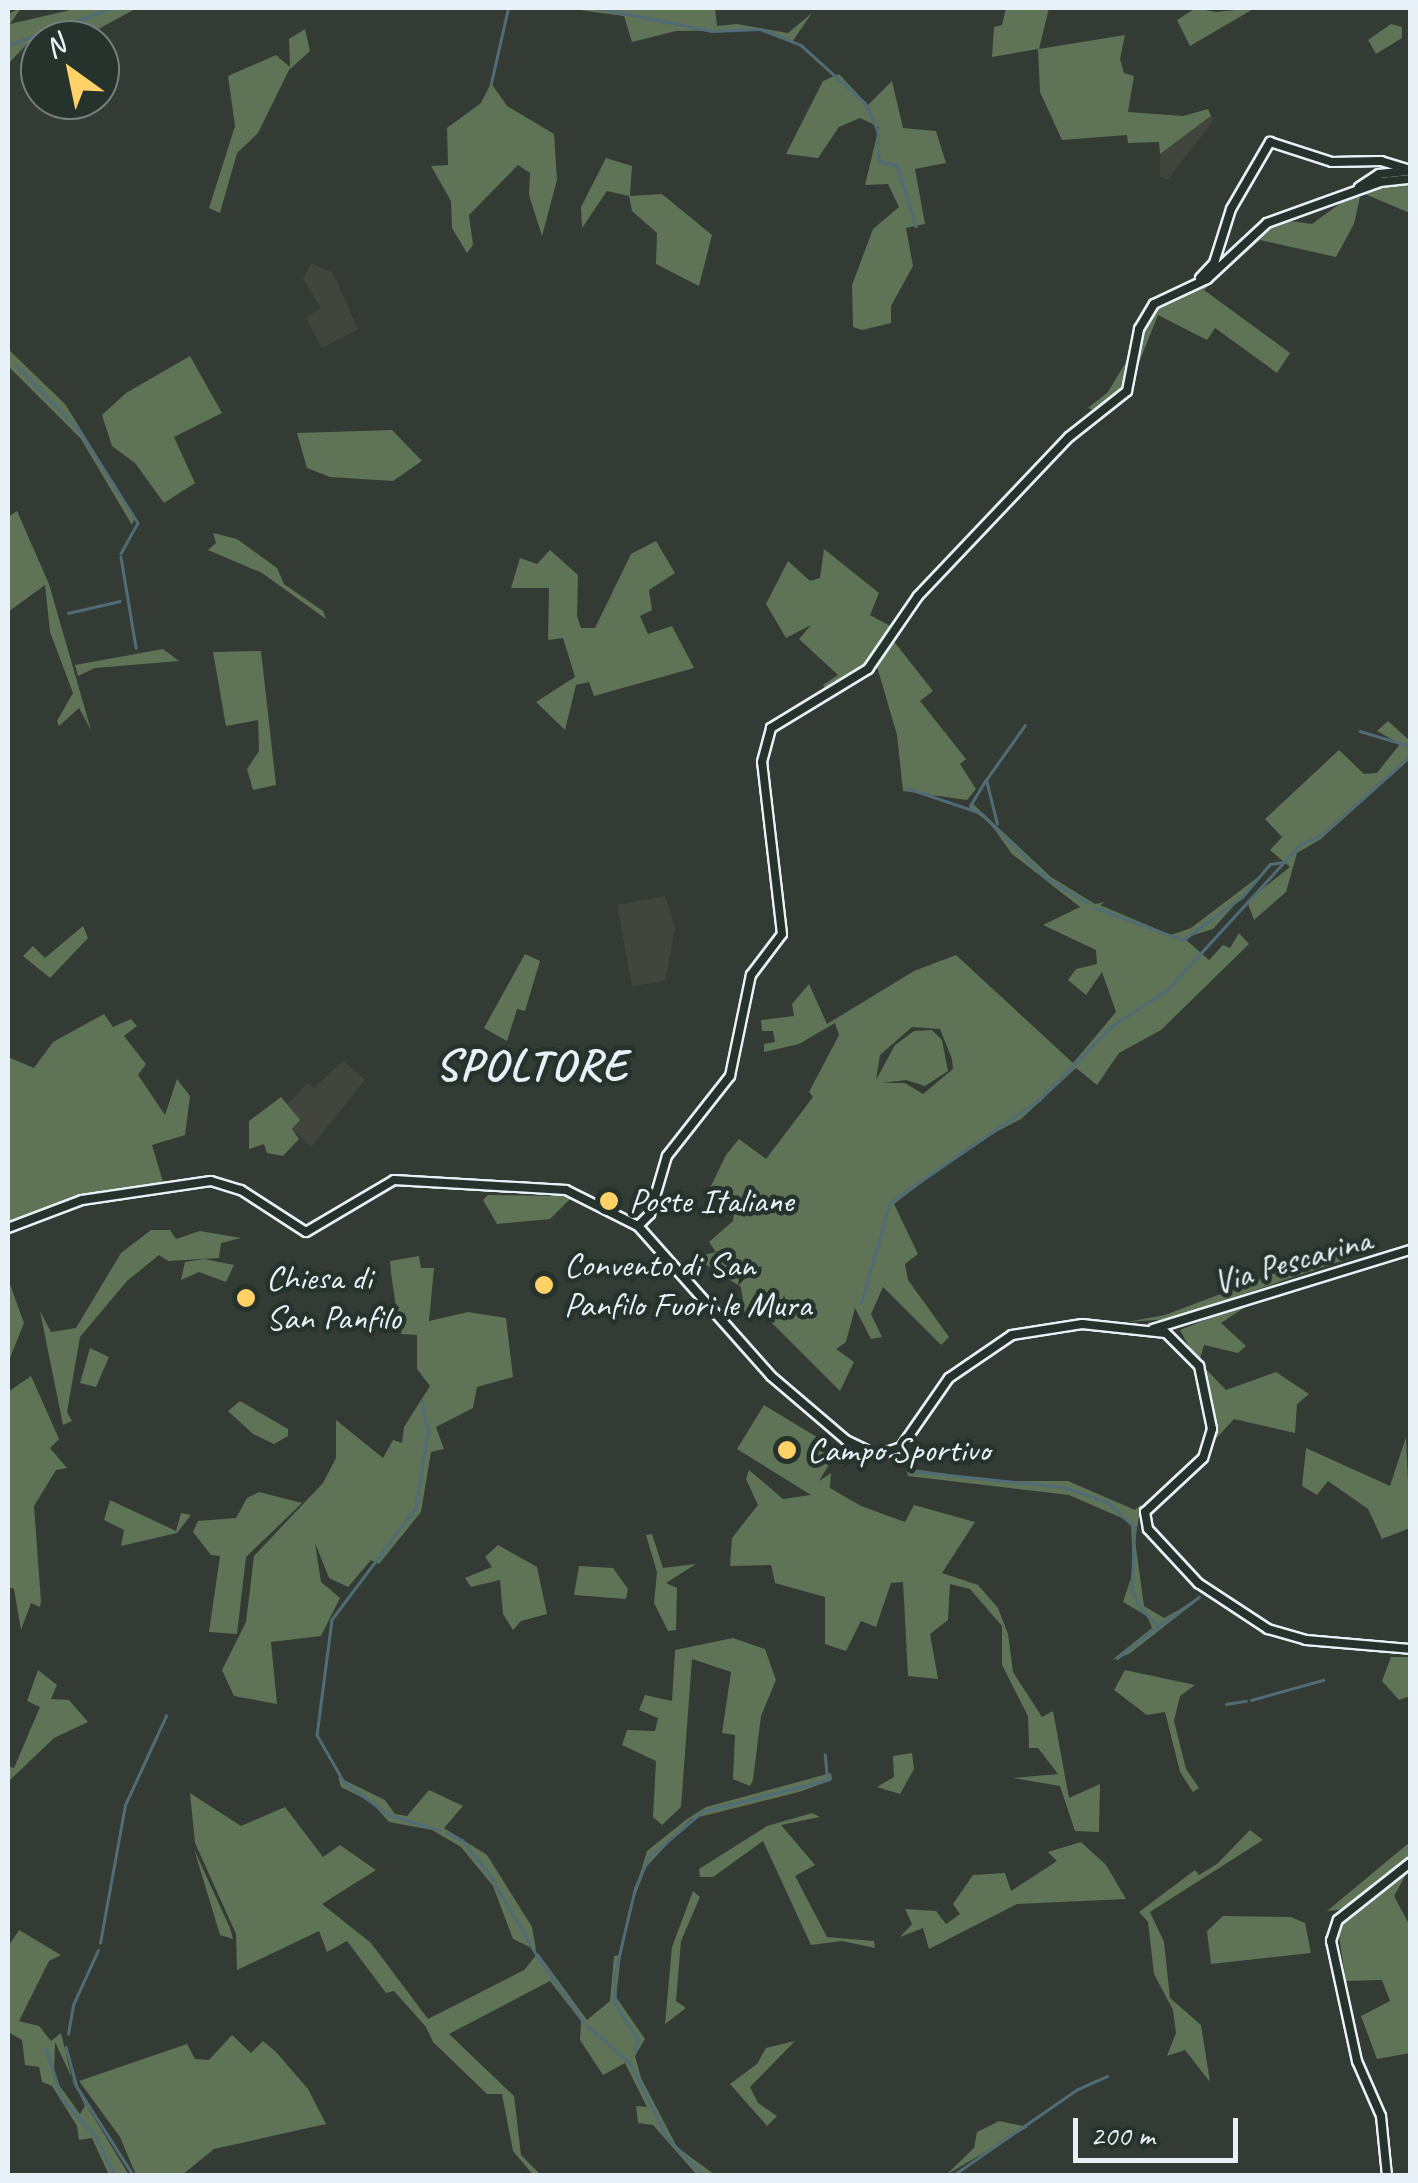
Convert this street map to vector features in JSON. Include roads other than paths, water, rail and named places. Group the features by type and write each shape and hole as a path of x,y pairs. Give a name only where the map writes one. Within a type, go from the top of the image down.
{"street":[{"path":"638,1226 650,1214 667,1156 730,1076 751,975 782,934 762,762 771,728 868,668 919,595 1069,437 1126,390 1139,328 1162,300 1203,276 1270,142 1332,162 1385,164 1410,175"},
{"path":"1355,191 1385,164"},
{"path":"1380,182 1385,164"},
{"path":"1162,300 1207,278 1268,223 1410,175"},
{"path":"8,1228 82,1200 199,1181 229,1184 302,1233 394,1180 566,1190 638,1226 771,1376 846,1440 883,1456 901,1447 949,1378 1012,1335 1082,1324 1166,1334 1180,1342 1206,1387 1210,1442 1198,1464 1151,1504 1148,1530 1208,1592 1268,1629 1306,1640 1410,1649"},
{"name":"Via Pescarina","path":"1147,1330 1181,1323 1307,1277 1410,1250"},
{"name":"Via Pescarina","path":"1166,1334 1181,1323"},
{"name":"Via Pescarina","path":"1180,1342 1181,1323"},
{"path":"1387,2176 1381,2116 1357,2061 1331,1941 1338,1920 1410,1863"}],"waterway":[{"path":"8,45 112,8"},
{"path":"491,83 508,8"},
{"path":"597,8 712,31 760,29 801,45 865,103 878,131 879,161 897,165 916,226"},
{"path":"16,365 79,430 138,523 121,554"},
{"path":"121,557 136,648"},
{"path":"68,613 120,601"},
{"path":"997,824 986,780 1025,725"},
{"path":"1360,731 1410,746"},
{"path":"861,1303 890,1202 1039,1100 1113,1025 1166,991 1300,845 1325,832 1410,756"},
{"path":"970,806 985,781"},
{"path":"907,788 981,813 1045,877 1087,903"},
{"path":"1093,907 1183,940 1242,897 1270,864 1285,862"},
{"path":"422,1401 428,1431 416,1508 332,1620 317,1735 344,1782 389,1815 439,1830"},
{"path":"910,1471 1063,1487 1107,1502 1135,1527 1132,1591 1143,1611 1158,1626 1199,1597"},
{"path":"1117,1658 1158,1626"},
{"path":"1251,1700 1323,1680"},
{"path":"1226,1704 1246,1701"},
{"path":"100,1943 125,1805 166,1716"},
{"path":"634,2051 638,2041 615,2004 614,1977 635,1888 649,1857 703,1811 827,1780 825,1755"},
{"path":"447,1833 462,1840 490,1875 535,1952"},
{"path":"68,2034 73,2005 98,1950"},
{"path":"536,1954 583,2021"},
{"path":"588,2026 631,2064 666,2136 704,2176"},
{"path":"66,2047 77,2087 134,2176"},
{"path":"46,2049 63,2100 96,2137 115,2176"},
{"path":"952,2176 1076,2090 1107,2076"}],"place":[{"name":"Poste Italiane","path":"609,1201"},
{"name":"Convento di San Panfilo Fuori le Mura","path":"544,1285"},
{"name":"Chiesa di San Panfilo","path":"246,1298"},
{"name":"Campo Sportivo","path":"787,1450"}],"district":[{"name":"SPOLTORE","path":"532,1065"}]}
